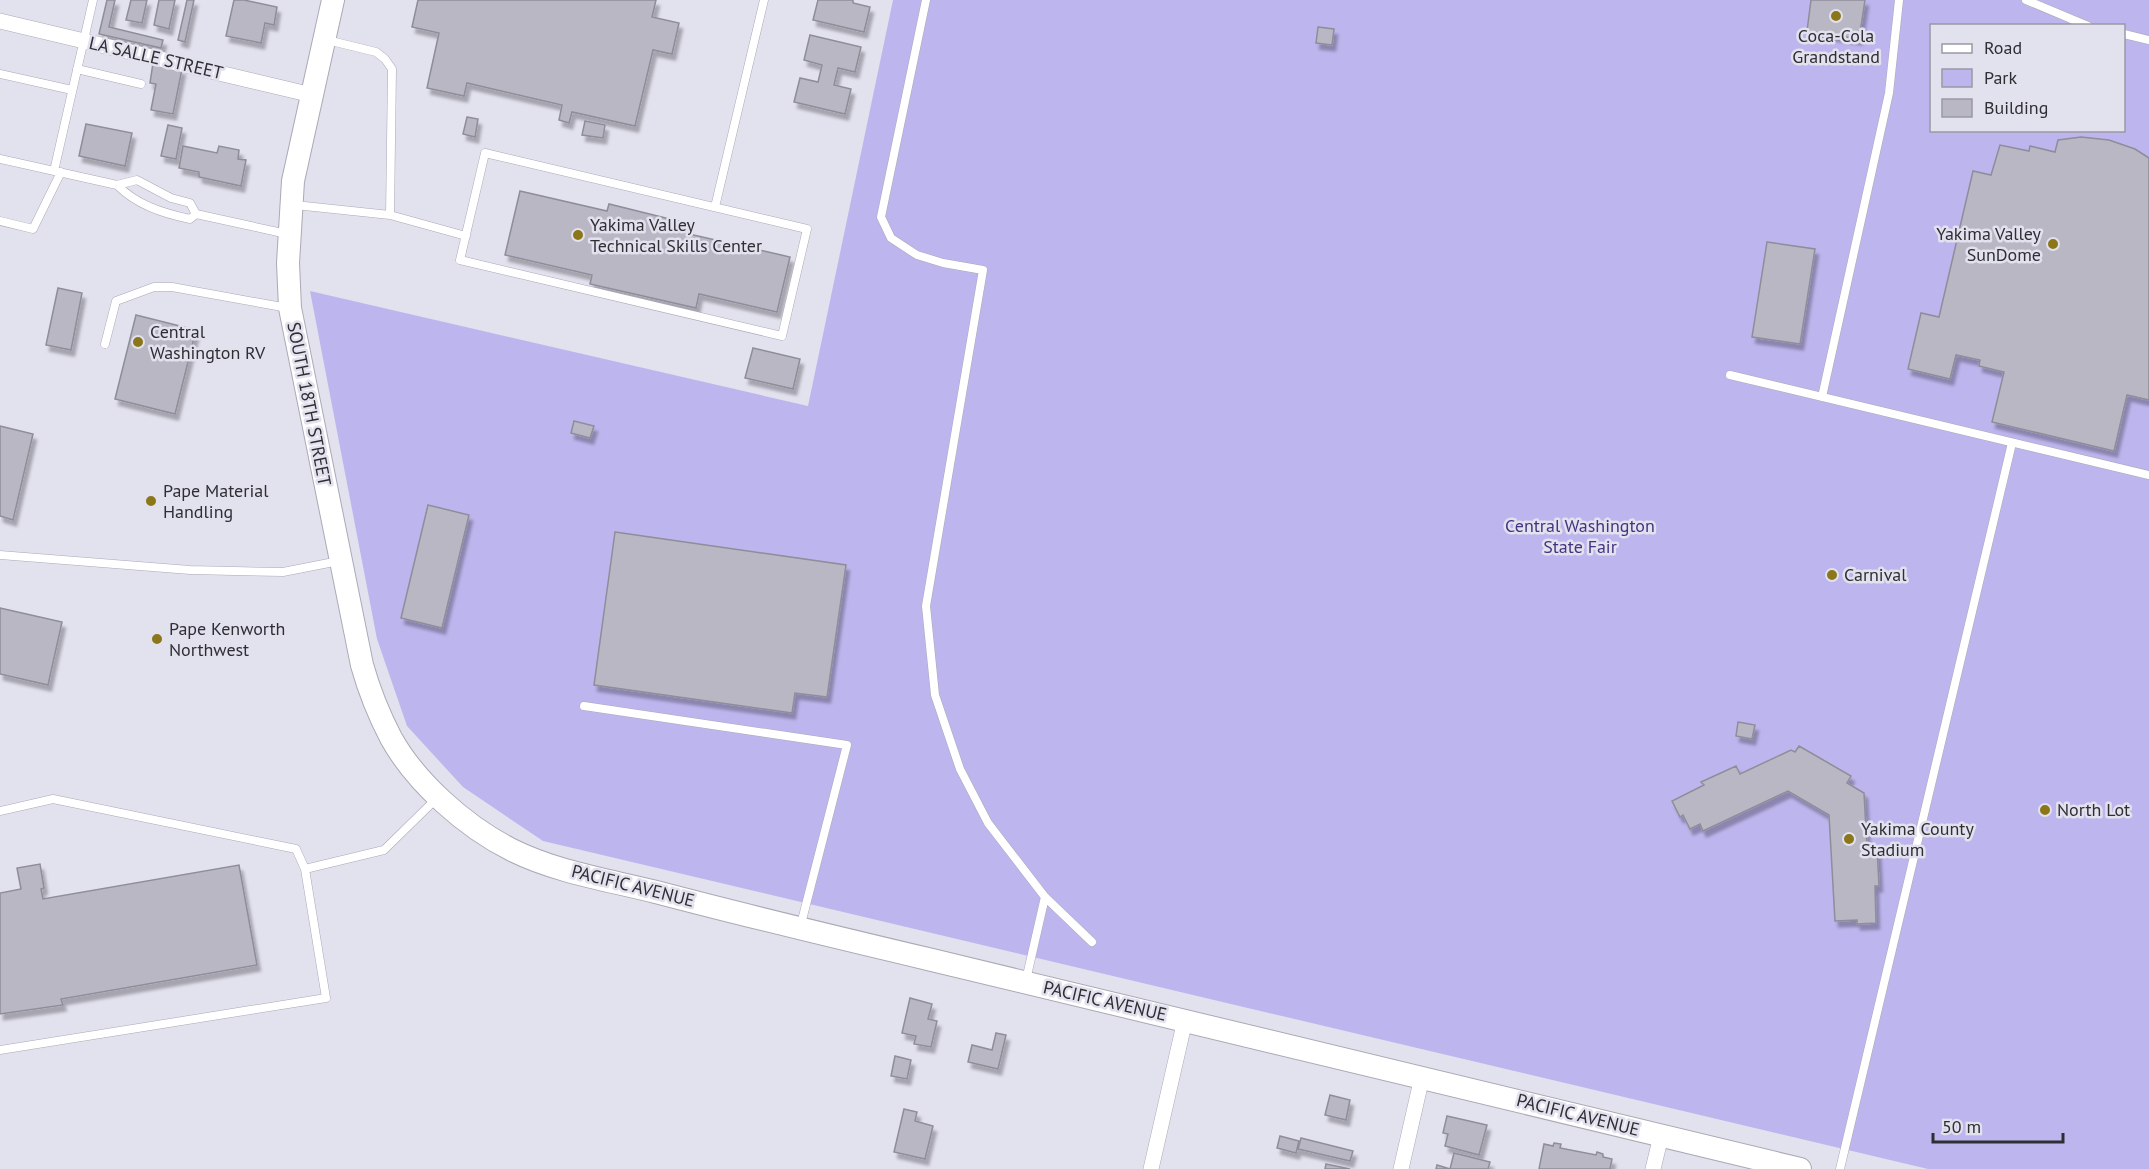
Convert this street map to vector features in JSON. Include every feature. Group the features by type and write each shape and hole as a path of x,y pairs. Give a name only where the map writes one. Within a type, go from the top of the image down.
{"street":[{"name":"SOUTH 18TH STREET","path":"333,0 293,181 288,263 290,308 362,665 370,692 392,740 435,793"},
{"name":"LA SALLE STREET","path":"0,21 312,95"},
{"name":"PACIFIC AVENUE","path":"435,793 458,815 486,835 534,859 561,868 800,929 1800,1169"},
{"path":"1151,1169 1185,1020"},
{"path":"1401,1169 1422,1077"},
{"path":"1653,1169 1661,1136"}],"lane":[{"path":"0,221 33,229 57,171 76,69 93,0"},
{"path":"715,207 764,0"},
{"path":"926,0 881,217 891,238 917,255 943,263 983,270 926,606 935,695 960,769 988,823 1045,897 1092,942"},
{"path":"1822,397 1888,93 1899,0"},
{"path":"2026,0 2083,24"},
{"path":"2125,34 2149,40"},
{"path":"324,40 375,52 385,59 392,69 390,215"},
{"path":"76,69 141,84"},
{"path":"0,74 72,90"},
{"path":"485,153 715,207 807,229 782,336 460,260 485,153"},
{"path":"0,159 117,185 136,180 171,198 190,203 196,214 289,234"},
{"path":"117,185 128,196 161,213 190,219 196,214"},
{"path":"290,204 390,215 466,236"},
{"path":"105,344 116,301 154,287 172,286 290,308"},
{"path":"1730,375 2149,475"},
{"path":"1840,1169 2012,442"},
{"path":"0,555 190,570 283,572 341,561"},
{"path":"584,706 847,745 800,929"},
{"path":"304,869 384,850 435,793"},
{"path":"0,811 53,800 296,849 304,869 326,998 0,1050"},
{"path":"1026,983 1045,897"}],"green space":[{"name":"Central Washington State Fair","path":"893,0 2149,0 2149,1169 1928,1169 543,841 463,787 407,726 377,639 310,291 808,406"}],"building":[{"path":"107,0 115,0 109,27 163,40 161,48 99,34"},
{"path":"131,0 147,0 142,23 126,20"},
{"path":"159,0 175,0 169,29 154,25"},
{"path":"187,0 194,0 185,42 178,40"},
{"path":"234,0 277,7 274,25 265,23 261,43 226,36"},
{"path":"418,0 656,0 652,17 679,23 672,54 653,50 635,126 572,112 569,123 559,120 562,105 467,83 464,96 427,88 439,33 412,27"},
{"path":"818,0 853,0 853,3 870,7 864,32 813,20"},
{"name":"Coca-Cola Grandstand","path":"1811,0 1865,0 1859,39 1807,31"},
{"path":"1318,27 1334,29 1332,45 1316,43"},
{"path":"810,35 861,47 855,72 838,68 834,85 851,89 845,114 794,102 800,78 818,82 822,65 804,60"},
{"path":"153,63 182,69 173,114 151,110 156,84 150,83"},
{"path":"467,117 478,119 475,137 463,134"},
{"path":"585,121 605,125 603,138 582,135"},
{"path":"86,124 132,133 125,166 79,156"},
{"path":"168,125 182,128 176,159 161,156"},
{"name":"Yakima Valley SunDome","path":"2081,137 2109,140 2135,149 2149,158 2149,400 2127,395 2114,451 1992,422 2004,372 1979,366 1980,360 1956,355 1950,379 1908,369 1921,313 1939,317 1973,171 1991,175 2000,145 2029,151 2030,146 2055,152 2058,140"},
{"path":"183,146 217,153 219,146 239,150 238,159 246,160 241,186 199,177 199,172 179,168"},
{"path":"520,191 607,211 609,204 678,221 676,231 790,257 777,312 699,294 696,308 590,284 592,275 505,255"},
{"path":"1767,242 1815,249 1800,344 1752,337"},
{"path":"58,288 82,293 71,350 46,345"},
{"path":"136,315 196,330 175,414 115,399"},
{"path":"753,348 800,359 793,389 745,378"},
{"path":"574,421 594,426 590,438 571,433"},
{"path":"0,426 33,434 13,520 0,516"},
{"path":"428,505 469,515 442,628 401,618"},
{"path":"615,532 846,565 827,697 795,693 792,713 594,685"},
{"path":"0,608 62,622 48,685 0,674"},
{"path":"1738,722 1755,725 1752,739 1736,736"},
{"name":"Yakima County Stadium","path":"1799,746 1851,776 1847,783 1864,793 1867,848 1877,847 1879,886 1875,886 1876,923 1857,924 1857,920 1835,921 1829,815 1788,791 1703,831 1700,824 1690,829 1683,815 1680,817 1672,801 1704,785 1701,782 1736,766 1740,774 1791,750 1795,752"},
{"path":"40,864 44,888 41,889 43,899 239,865 257,965 61,999 63,1005 0,1014 0,893 21,889 17,868"},
{"path":"910,998 932,1004 928,1019 937,1021 931,1047 914,1044 916,1036 902,1033"},
{"path":"996,1033 1006,1035 998,1069 968,1062 972,1045 992,1050"},
{"path":"895,1056 911,1060 907,1079 891,1076"},
{"path":"1330,1095 1350,1100 1346,1120 1325,1115"},
{"path":"904,1109 917,1112 915,1121 933,1126 925,1159 894,1152"},
{"path":"1447,1116 1487,1125 1479,1155 1445,1146 1448,1134 1443,1133"},
{"path":"1280,1136 1299,1141 1296,1153 1277,1148"},
{"path":"1301,1138 1353,1151 1350,1161 1298,1149"},
{"path":"1554,1143 1561,1144 1560,1148 1596,1155 1597,1152 1603,1154 1603,1157 1612,1159 1610,1169 1539,1169 1544,1144 1553,1146"},
{"path":"1454,1153 1490,1162 1488,1169 1450,1169"},
{"path":"1326,1164 1350,1169 1325,1169"},
{"path":"1437,1165 1450,1169 1436,1169"}],"place":[{"name":"Coca-Cola Grandstand","path":"1836,16"},
{"name":"Yakima Valley Technical Skills Center","path":"578,235"},
{"name":"Yakima Valley SunDome","path":"2053,244"},
{"name":"Central Washington RV","path":"138,342"},
{"name":"Pape Material Handling","path":"151,501"},
{"name":"Carnival","path":"1832,575"},
{"name":"Pape Kenworth Northwest","path":"157,639"},
{"name":"North Lot","path":"2045,810"},
{"name":"Yakima County Stadium","path":"1849,839"}]}
